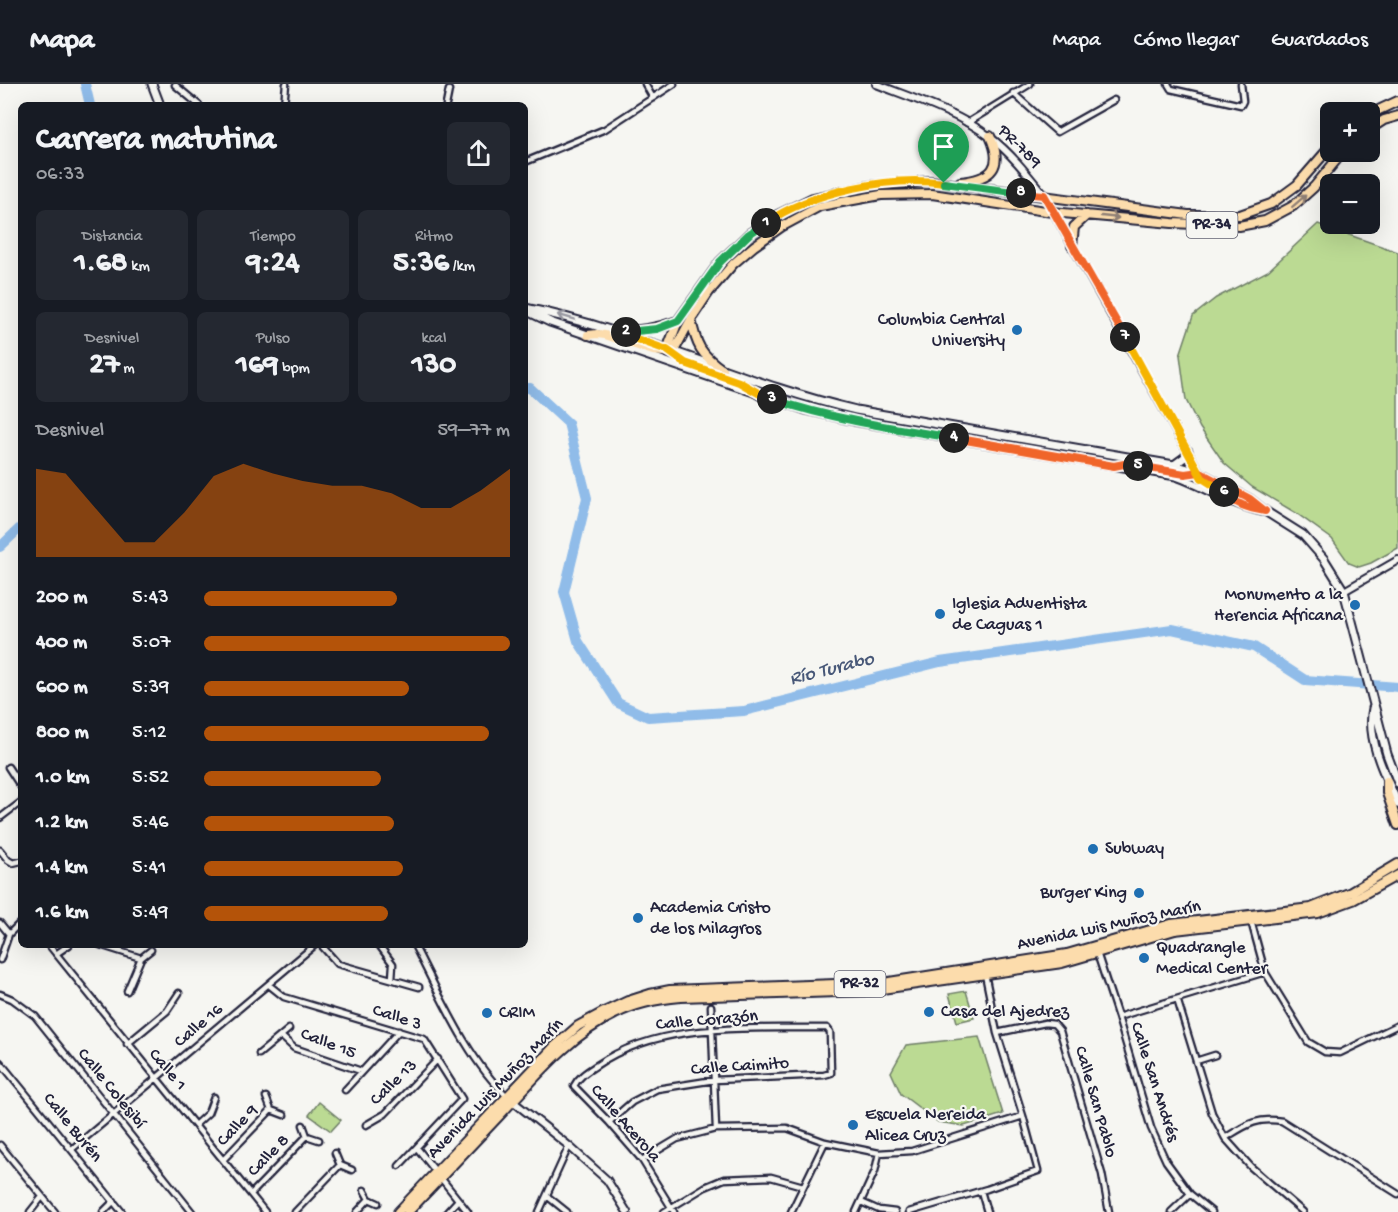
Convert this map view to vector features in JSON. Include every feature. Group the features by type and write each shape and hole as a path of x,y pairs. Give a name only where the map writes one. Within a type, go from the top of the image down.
{"main road":[{"path":"153,84 159,102"},
{"path":"1380,109 1398,101"},
{"path":"1380,123 1398,116"},
{"path":"944,183 974,181 989,174 997,161 990,136"},
{"name":"PR-34","path":"670,352 678,321 720,262 749,234 776,216 813,198 868,186 929,181 1188,215 1240,215 1271,204 1297,185 1320,159"},
{"name":"PR-34","path":"670,352 721,278 754,246 781,227 820,206 881,195 932,194 1052,212 1172,223 1239,226 1265,221 1293,206 1314,187 1335,162"},
{"path":"1072,246 1074,227 1088,214"},
{"path":"528,310 554,314 614,331 810,400 1174,465 1199,472 1250,499 1303,535 1324,559 1344,591 1386,754 1398,783"},
{"path":"528,311 550,322 806,410 854,421 1176,476 1245,507 1265,511"},
{"path":"691,319 698,346 709,360 723,370"},
{"path":"614,331 635,332 657,329 678,321"},
{"path":"588,335 605,335 653,351 670,352 687,364 745,385 760,394"},
{"path":"1027,451 1029,440"},
{"path":"1174,465 1185,457 1188,451"},
{"path":"1114,466 1132,465 1185,474 1199,472"},
{"path":"1199,472 1206,482 1233,501"},
{"path":"1373,705 1370,719 1377,751 1398,804"},
{"path":"1387,781 1387,793 1398,825"},
{"path":"1394,866 1398,855"},
{"name":"Avenida Luis Muñoz Marín","path":"398,1212 574,1039 593,1026 633,1006 662,995 851,988 868,991 984,971 1062,963 1096,950 1175,930 1311,908 1351,892 1394,866"},
{"name":"Avenida Luis Muñoz Marín","path":"1251,919 1318,913 1338,907 1398,875"},
{"name":"Avenida Luis Muñoz Marín","path":"408,1212 438,1175"}],"street":[{"path":"284,102 286,84"},
{"path":"645,84 653,98"},
{"path":"528,161 605,129 674,84"},
{"name":"PR-789","path":"876,84 925,103 967,123 990,136 1019,164 1044,195 1199,472"},
{"path":"967,123 1030,84"},
{"path":"1168,84 1170,89 1241,105 1243,101 1241,84"},
{"path":"175,85 195,102"},
{"path":"447,102 449,90"},
{"path":"1013,93 1057,132 1114,100"},
{"path":"1344,591 1398,560"},
{"path":"8,767 18,782"},
{"path":"0,818 18,803"},
{"path":"0,850 8,860 13,863 18,862"},
{"path":"1251,919 1265,972 1308,1042 1326,1052 1340,1053 1398,1025"},
{"path":"0,923 9,934"},
{"path":"0,960 9,934 18,925"},
{"name":"Calle 1","path":"51,948 265,1212"},
{"path":"56,954 65,948"},
{"path":"109,948 141,958"},
{"name":"Calle 16","path":"72,1149 312,948"},
{"path":"324,948 338,964 419,987"},
{"path":"381,948 393,964 392,979"},
{"path":"416,948 473,1056 487,1076 510,1100 569,1146 607,1180 627,1212"},
{"path":"127,992 141,958 151,950"},
{"name":"Calle San Andrés","path":"1096,950 1151,1128 1166,1161 1190,1194 1212,1212"},
{"path":"909,1212 1038,1171 997,1033 984,971"},
{"path":"1118,1017 1265,972"},
{"name":"Calle 3","path":"269,985 284,998 424,1039 462,1099 417,1148"},
{"path":"127,1044 167,1011 179,993"},
{"name":"Calle Colesibí","path":"0,994 12,999 35,1016 192,1212"},
{"path":"1177,999 1212,1113 1225,1138 1251,1167 1303,1212"},
{"path":"711,1006 716,1129"},
{"name":"Calle San Pablo","path":"997,1033 1045,1023 1054,1024 1060,1031 1102,1174 1109,1212"},
{"name":"Calle Corazón","path":"574,1086 578,1078 612,1054 641,1042 670,1034 822,1028"},
{"name":"Calle Caimito","path":"609,1122 632,1102 657,1089 714,1080 831,1073 830,1032 827,1028 822,1028"},
{"path":"281,1036 289,1029"},
{"path":"345,1090 399,1031"},
{"name":"Calle 15","path":"260,1054 281,1036 294,1048 361,1071"},
{"path":"1196,1061 1215,1055"},
{"name":"Calle 13","path":"366,1125 385,1114 438,1059"},
{"name":"Calle Burén","path":"0,1062 122,1212"},
{"name":"Calle Acerola","path":"574,1086 642,1160 672,1210"},
{"path":"195,1125 208,1113 214,1097"},
{"path":"266,1097 272,1110 284,1115"},
{"name":"Calle 9","path":"223,1160 272,1110"},
{"path":"642,1160 677,1138 716,1129 787,1128 825,1142 879,1153 912,1150 1023,1116"},
{"path":"1225,1138 1251,1122 1267,1119 1282,1120 1398,1194"},
{"path":"303,1125 308,1136 319,1140"},
{"name":"Calle 8","path":"251,1194 308,1136"},
{"path":"791,1212 825,1142"},
{"path":"0,1145 55,1212"},
{"path":"539,1212 569,1146"},
{"path":"399,1167 417,1148 468,1212"},
{"path":"0,1157 5,1152"},
{"path":"335,1153 340,1165 352,1170"},
{"path":"856,1212 875,1171 879,1153"},
{"path":"295,1212 340,1165"},
{"path":"664,1212 672,1210 705,1187 723,1179 771,1177 803,1186"},
{"path":"364,1190 369,1199 378,1203"},
{"path":"981,1191 987,1212"},
{"path":"1171,1212 1190,1194"},
{"path":"547,1196 567,1212"},
{"path":"30,1212 42,1197"},
{"path":"357,1212 369,1199"},
{"path":"447,1212 458,1200"},
{"path":"104,1212 114,1201"},
{"path":"861,1202 879,1210 895,1212"}],"green space":[{"path":"1318,224 1320,225 1320,234 1347,234 1398,252 1398,548 1359,567 1349,563 1332,539 1296,513 1252,487 1224,463 1200,428 1186,400 1180,355 1193,316 1216,298 1268,271"},
{"path":"966,991 974,1018 957,1022 949,994"},
{"path":"979,1037 1003,1114 964,1126 938,1122 901,1094 891,1072 906,1045"},
{"path":"319,1102 341,1120 331,1131 309,1115"}],"waterway":[{"path":"85,84 89,102"},
{"name":"Río Turabo","path":"528,388 568,423 587,498 564,592 578,641 618,703 648,717 744,711 940,662 1172,629 1254,647 1305,680 1398,687"},
{"path":"0,547 18,530"}],"place":[{"name":"Columbia Central University","path":"1017,330"},
{"name":"Monumento a la Herencia Africana","path":"1355,605"},
{"name":"Iglesia Adventista de Caguas 1","path":"940,614"},
{"name":"Subway","path":"1093,849"},
{"name":"Burger King","path":"1139,893"},
{"name":"Academia Cristo de los Milagros","path":"638,918"},
{"name":"Quadrangle Medical Center","path":"1144,958"},
{"name":"Casa del Ajedrez","path":"929,1012"},
{"name":"CRIM","path":"487,1013"},
{"name":"Escuela Nereida Alicea Cruz","path":"853,1125"}],"route":[{"path":"944,183 929,181 868,186 813,198 776,216 749,234 720,262 678,321 657,329 635,332 614,331 667,350 685,363 739,382 760,394 806,410 854,421 1114,466 1124,464 1185,474 1199,472 1230,487 1265,511 1245,507 1233,501 1202,478 1199,472 1188,451 1120,328 1044,195 944,183"}]}
